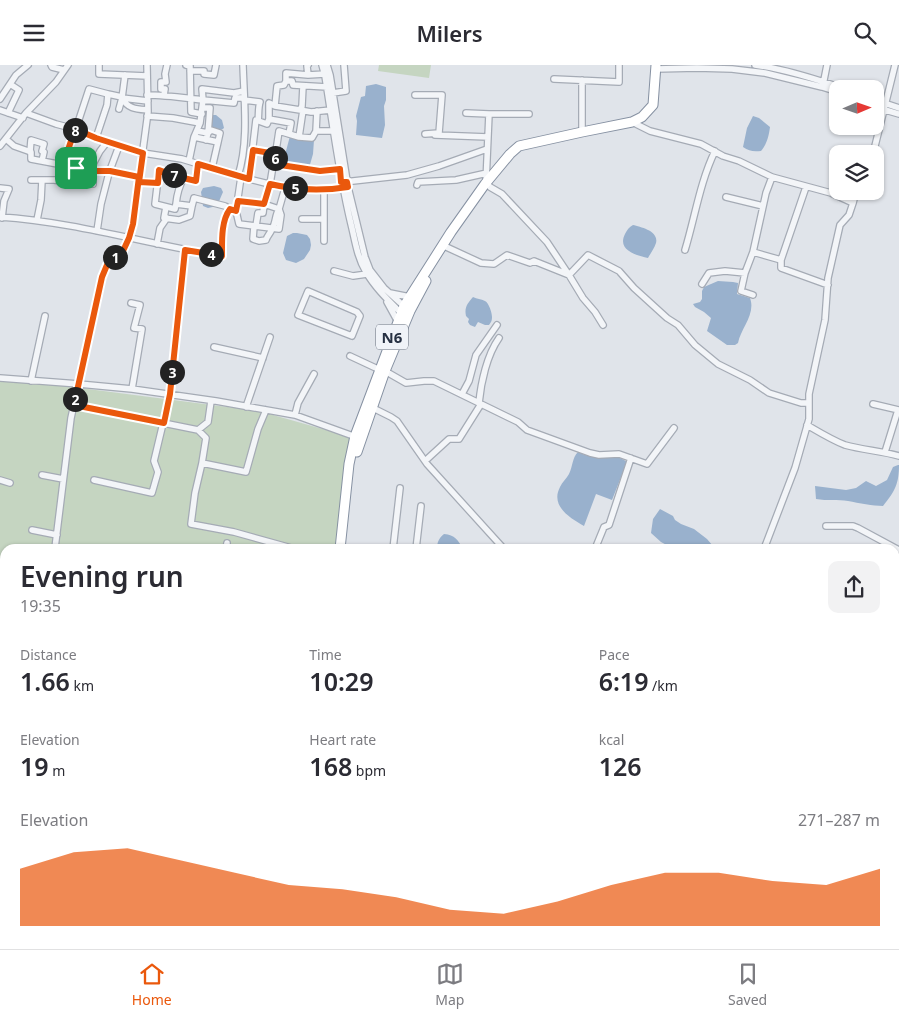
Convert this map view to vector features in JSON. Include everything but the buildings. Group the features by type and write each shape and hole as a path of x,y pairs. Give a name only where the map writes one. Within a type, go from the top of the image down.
{"highway":[{"name":"N6","path":"341,544 349,464 410,297 445,247 487,181 510,154 519,146 632,122 642,117 653,105 656,67"},
{"name":"N6","path":"404,314 427,280 445,247"},
{"name":"N6","path":"347,544 358,437"}],"street":[{"path":"0,99 16,75 28,65"},
{"path":"51,65 52,67 66,68"},
{"path":"98,65 99,74 147,76"},
{"path":"56,544 71,418 102,277 107,265 123,251 133,224 148,113 146,65"},
{"path":"164,95 164,89 161,89 161,82 166,82 167,65"},
{"path":"206,140 210,108 191,112 192,99 188,68 205,68 204,74 214,75 216,65"},
{"path":"0,188 9,189 4,201 1,217 37,220 222,256 223,229 227,213 233,210 238,201 243,158 245,112 243,65"},
{"path":"299,137 308,65"},
{"path":"322,65 340,169 365,257 370,270 404,314"},
{"path":"327,65 333,93 345,185 359,256 367,274 404,314"},
{"path":"333,93 346,91 344,65"},
{"path":"554,79 619,82 619,65"},
{"path":"755,65 829,87"},
{"path":"823,84 827,65"},
{"path":"884,107 895,65"},
{"path":"656,67 732,67 829,85"},
{"path":"0,146 66,68"},
{"path":"258,121 267,123 277,86 284,85 286,73 325,74"},
{"path":"119,109 125,75"},
{"path":"582,80 582,132"},
{"path":"286,81 292,81 292,85 327,87"},
{"path":"8,113 19,90 10,84"},
{"path":"42,161 44,144 31,140 31,159 63,165 89,89 122,97 148,98 164,95 203,101 234,103 235,99 244,97"},
{"path":"190,161 194,137 200,123 202,111 202,89 234,93 260,102 291,109 330,110"},
{"path":"220,102 221,91"},
{"path":"96,138 108,94"},
{"path":"415,95 442,95 439,133 424,134 488,137"},
{"path":"122,97 126,105 148,113 200,123"},
{"path":"249,179 260,102"},
{"path":"884,107 899,108"},
{"path":"884,107 899,114"},
{"path":"290,134 291,109"},
{"path":"0,110 75,129 107,142 143,153 182,159 240,177 285,188 324,189 406,175 439,167 487,149"},
{"path":"273,228 266,240 259,241 253,239 258,213 263,213 270,184 279,131 299,137 312,138 316,131 317,111"},
{"path":"466,113 529,115"},
{"path":"487,181 489,115"},
{"path":"269,119 291,123"},
{"path":"632,122 650,131 701,143 723,156 739,161 772,177 831,193 853,203"},
{"path":"197,131 208,133 211,130 220,133 212,168"},
{"path":"316,131 334,131"},
{"path":"194,137 218,142"},
{"path":"6,139 30,152"},
{"path":"31,180 93,184 92,165 107,142"},
{"path":"97,231 101,204 119,146"},
{"path":"253,150 276,154"},
{"path":"685,250 708,165 714,151"},
{"path":"64,162 76,168 92,171 110,170 158,183"},
{"path":"184,178 180,185 175,209 155,204 159,170 196,181 198,164"},
{"path":"274,164 320,171 340,169"},
{"path":"753,295 741,291 753,252 766,193 772,177"},
{"path":"418,185 418,182 456,179 487,181 502,194 547,242 603,325"},
{"path":"37,220 42,180"},
{"path":"806,187 781,268 828,285"},
{"path":"167,219 179,220 190,216 194,198 233,210 239,224 279,229 281,215 279,209 285,188"},
{"path":"324,189 324,241"},
{"path":"726,197 763,206"},
{"path":"767,544 795,468 809,419 809,394 825,320 830,269 840,225 849,215 854,200"},
{"path":"238,201 264,204 279,209"},
{"path":"176,204 192,206"},
{"path":"166,207 164,218 167,219"},
{"path":"157,244 160,228 167,219"},
{"path":"302,219 324,219"},
{"path":"445,247 481,263 494,264 507,255 530,263 534,261 569,275"},
{"path":"94,480 152,493 158,472 154,461 170,394 185,250"},
{"path":"753,252 782,260"},
{"path":"569,275 588,255 604,262 619,271 634,288 667,318 678,325 695,345 718,364 769,393 801,403 809,403"},
{"path":"334,271 353,276 367,274"},
{"path":"702,284 709,273 725,271 745,273"},
{"path":"308,291 357,312 360,316 352,336 298,315 308,291"},
{"path":"387,294 410,297"},
{"path":"131,303 140,305 134,328 142,329 132,389"},
{"path":"31,381 45,316"},
{"path":"462,394 469,381 476,355 497,325"},
{"path":"246,407 270,337"},
{"path":"425,461 449,439 459,439 480,403 481,383 494,345 499,338"},
{"path":"214,347 263,358"},
{"path":"350,356 406,383 434,381 518,422 527,430 599,455 619,454 647,464 674,428"},
{"path":"295,415 298,403 314,374"},
{"path":"0,378 170,394 295,415 358,437"},
{"path":"198,429 208,422 211,401"},
{"path":"873,404 898,410 885,452"},
{"path":"74,405 198,429 206,438 191,524 234,532 277,544"},
{"path":"370,406 397,421 425,461 500,544"},
{"path":"202,463 246,471 258,429 266,410"},
{"path":"807,425 848,445 899,456"},
{"path":"597,544 604,527 609,525 632,459"},
{"path":"42,475 63,479"},
{"path":"0,480 10,483"},
{"path":"394,544 400,488"},
{"path":"417,544 421,506"},
{"path":"826,526 853,526 888,544"},
{"path":"32,530 57,535"}],"green space":[{"path":"379,65 431,65 429,78 378,71"},
{"path":"0,379 243,409 266,413 351,437 340,544 0,544"}],"water":[{"path":"376,84 386,87 385,125 382,138 356,135 356,116 361,97 365,96 366,86"},
{"path":"213,115 222,120 224,128 219,130 211,129 211,117"},
{"path":"753,116 759,118 770,127 765,145 761,151 751,151 743,147 747,128"},
{"path":"290,136 314,140 309,168 285,165"},
{"path":"214,186 221,188 223,192 217,206 208,208 203,206 201,192 203,188"},
{"path":"633,225 649,230 655,235 656,243 648,258 629,251 623,244 625,234"},
{"path":"297,233 307,235 311,245 304,259 296,263 286,260 283,253 287,236"},
{"path":"718,281 738,283 737,294 750,298 750,315 738,343 735,345 727,345 707,331 711,318 693,304 700,302 702,299 704,287"},
{"path":"473,297 488,304 492,317 489,325 478,322 475,327 468,322 466,308"},
{"path":"578,452 595,457 613,456 627,462 612,500 596,494 584,526 563,511 558,500 560,487 569,474"},
{"path":"899,465 896,487 883,506 844,500 816,499 815,486 846,490 856,488 866,481 876,486 887,480 893,467"},
{"path":"660,509 673,516 681,524 694,529 711,544 665,544 651,533 653,519"},
{"path":"444,534 451,536 456,538 460,544 437,544"}],"route":[{"path":"75,129 143,153 139,182 158,183 159,170 196,181 198,164 249,179 253,150 276,154 274,164 320,171 340,169 341,182 347,182 348,187 324,189 285,188 270,184 264,204 238,201 236,211 230,209 227,213 223,229 222,256 185,250 170,394 164,423 74,405 102,277 107,265 123,251 129,238 133,224 139,177 110,171 92,171 76,168 64,162 75,129"}]}
